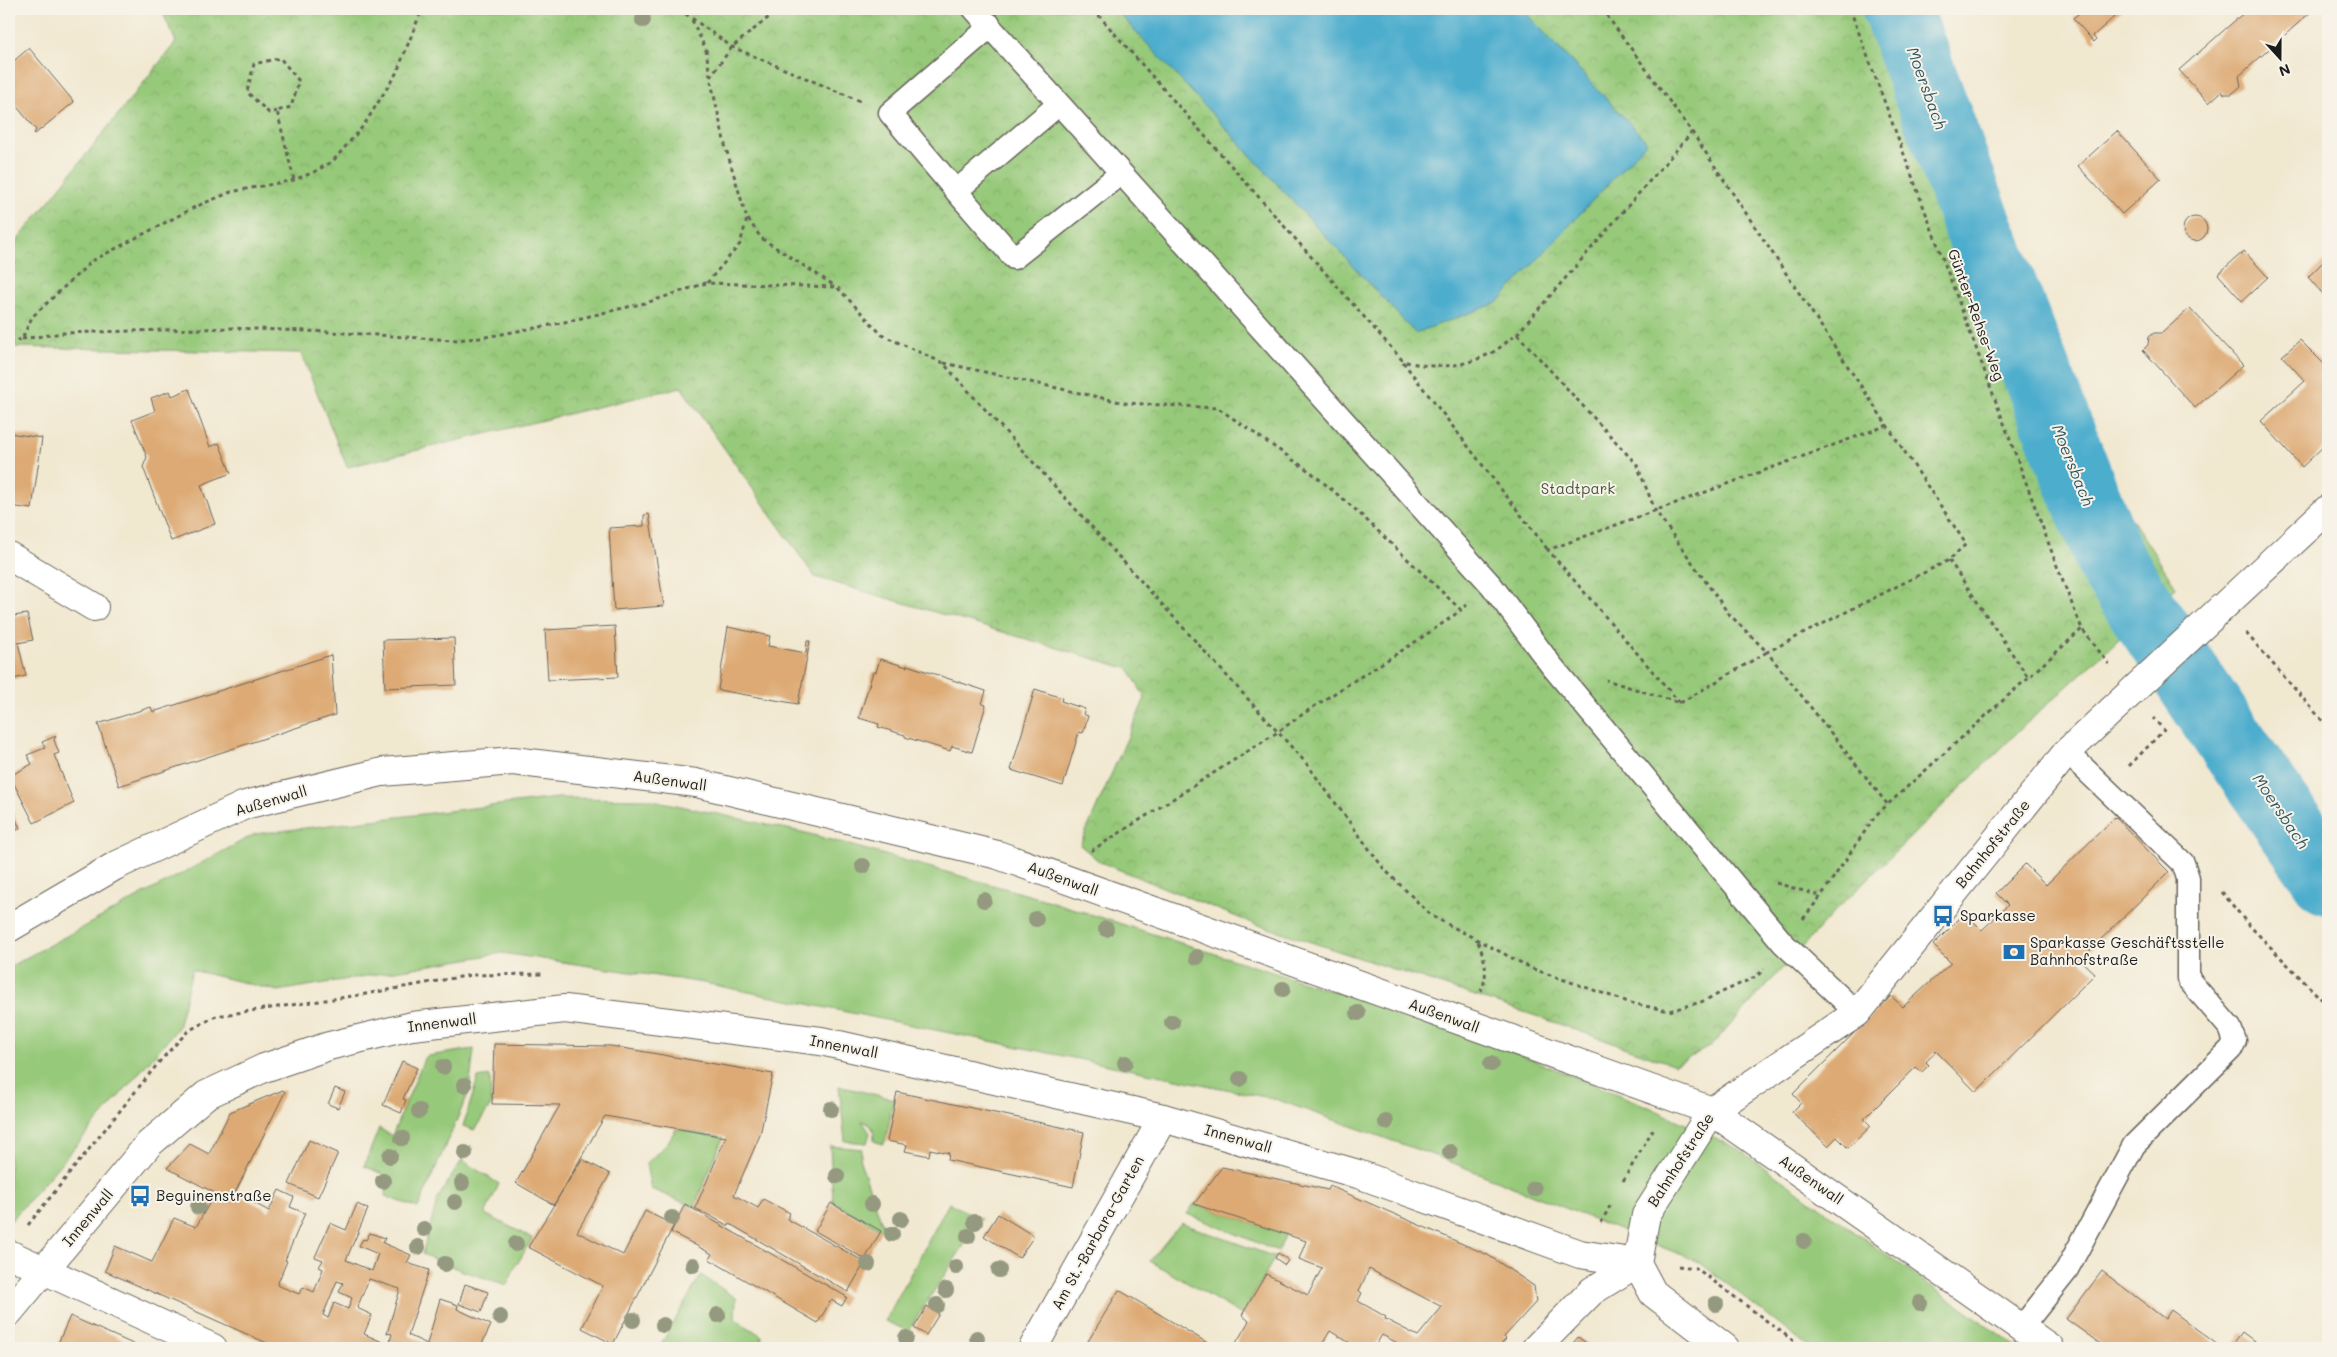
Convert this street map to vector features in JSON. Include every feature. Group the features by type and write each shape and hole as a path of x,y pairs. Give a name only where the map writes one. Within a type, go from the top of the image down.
{"street":[{"name":"Bahnhofstraße","path":"1636,1263 1646,1215 1712,1111 1857,1013 2067,752 2130,691 2328,509"},
{"path":"9,556 94,607"},
{"name":"Außenwall","path":"9,928 115,866 245,805 382,772 513,761 696,783 998,855 1712,1111 2050,1348"},
{"name":"Innenwall","path":"9,1312 150,1144 206,1095 264,1068 329,1046 412,1026 565,1008 821,1041 1163,1118 1358,1174 1580,1254 1636,1263"},
{"name":"Am St.-Barbara-Garten","path":"1033,1348 1163,1118"},
{"path":"9,1254 213,1348"},
{"path":"1536,1348 1592,1291 1636,1263 1653,1292 1725,1348"}],"lane":[{"path":"981,16 1120,174 1492,586 1551,665 1783,943 1857,1013"},
{"path":"981,16 984,32 890,113 1014,258 1120,174"},
{"path":"956,191 1059,104"},
{"path":"2022,1327 2065,1273 2134,1145 2231,1049 2235,1041 2230,1028 2188,979 2188,878 2183,863 2067,752"}],"path":[{"path":"22,339 32,317 92,260 195,207 231,192 294,180 314,172 333,161 364,124 397,72 422,9"},
{"path":"679,9 732,47 890,113"},
{"path":"710,77 732,47 779,9"},
{"path":"1093,9 1402,361 1548,550 1680,703"},
{"path":"1602,9 1692,132 1966,544 1949,560 1767,652 1680,703 1605,680"},
{"name":"Günter-Rehse-Weg","path":"1850,9 2082,630 2109,664"},
{"path":"692,20 706,50 710,77 726,145 747,219 761,238 837,287 882,335 943,363 1125,402 1218,408 1312,473 1356,511 1460,610"},
{"path":"280,58 299,81 291,107 277,111 269,113 247,92 254,64 280,58"},
{"path":"277,111 294,180"},
{"path":"1402,361 1422,366 1458,365 1490,354 1517,334 1692,132"},
{"path":"706,284 740,244 747,219"},
{"path":"9,343 22,339 72,333 232,328 453,340 480,338 556,324 650,302 706,284 837,287"},
{"path":"1517,334 1637,465 1655,510 1728,613 1767,652 1888,805"},
{"path":"943,363 1306,763 1384,869 1432,916 1478,942 1533,969 1631,1003 1669,1011 1702,1002 1757,976 1769,964 1783,943 1821,896 1866,828 1888,805 2082,630"},
{"path":"1548,550 1888,425"},
{"path":"1949,560 2028,678"},
{"path":"1053,875 1432,632 1492,586"},
{"path":"2223,606 2328,727"},
{"path":"1466,1024 1482,987 1486,972 1485,958 1478,942"},
{"path":"1636,1263 1696,1268 1803,1348"}],"green space":[{"name":"Stadtpark","path":"161,9 1931,9 2038,320 2106,479 2176,587 2027,723 1836,910 1711,1046 1675,1065 1545,1019 1247,921 1100,862 1080,845 1145,698 1129,669 815,577 681,387 347,467 301,353 9,347 9,251 176,42"},
{"path":"557,798 648,799 806,833 1043,899 1476,1037 1649,1107 1738,1149 2018,1348 1809,1348 1699,1262 1441,1158 1275,1099 704,983 502,953 278,991 192,970 178,1028 9,1223 9,967 255,834"},
{"path":"474,1049 469,1092 418,1208 385,1196 389,1177 364,1166 379,1128 392,1136 424,1059 428,1056"},
{"path":"490,1076 491,1105 474,1130 463,1126 478,1078"},
{"path":"839,1086 894,1099 885,1142 882,1144 874,1141 872,1128 869,1124 862,1121 870,1133 867,1143 845,1141"},
{"path":"676,1129 723,1138 694,1207 651,1189 646,1164 668,1142"},
{"path":"830,1146 862,1149 860,1161 885,1232 833,1202"},
{"path":"462,1160 499,1184 485,1214 532,1238 516,1264 507,1285 460,1270 422,1254 438,1198"},
{"path":"949,1203 981,1219 908,1331 885,1321"},
{"path":"1194,1204 1286,1234 1278,1251 1187,1214"},
{"path":"1181,1223 1275,1257 1242,1315 1150,1261"},
{"path":"701,1275 736,1298 735,1319 762,1336 761,1348 659,1348"}],"water":[{"path":"1115,9 1522,9 1647,142 1497,303 1415,333"}],"building":[{"path":"2080,9 2123,9 2093,36 2096,40 2094,42 2073,18 2082,11"},
{"path":"2248,9 2314,9 2239,76 2241,86 2232,94 2224,94 2222,91 2209,103 2179,70"},
{"path":"29,48 74,102 35,134 36,130 9,97 9,65"},
{"path":"2117,131 2161,179 2122,214 2078,166"},
{"path":"2195,217 2200,218 2206,224 2206,234 2200,240 2195,241 2190,240 2184,234 2183,229 2184,224 2190,218"},
{"path":"2244,251 2268,277 2242,301 2218,274"},
{"path":"2326,259 2328,261 2328,300 2308,277"},
{"path":"2190,308 2243,365 2195,408 2143,350 2148,345 2149,337 2154,333 2162,333"},
{"path":"2300,340 2328,368 2328,442 2302,467 2261,421 2305,381 2282,356"},
{"path":"189,389 210,447 219,443 231,473 201,485 215,524 171,541 143,467 147,457 132,420 155,411 151,398 170,391 172,396"},
{"path":"9,433 42,438 32,509 9,506"},
{"path":"649,514 664,606 614,610 609,528 644,526 644,515"},
{"path":"11,609 13,616 27,614 33,640 18,643 26,676 9,680 9,610"},
{"path":"615,626 618,677 548,680 545,630"},
{"path":"728,627 770,636 768,646 806,653 807,641 810,641 798,704 718,690"},
{"path":"454,638 456,685 385,688 383,640"},
{"path":"331,655 335,715 119,786 98,724 151,707 153,712"},
{"path":"880,659 907,667 907,665 986,691 982,704 986,705 972,752 952,746 950,751 905,737 905,735 878,727 879,724 859,718 873,672 876,672"},
{"path":"1035,689 1062,698 1061,701 1085,709 1083,714 1088,716 1083,733 1079,732 1063,786 1011,770"},
{"path":"56,736 54,740 59,753 54,755 74,803 34,823 10,776 32,764 27,755 45,748 42,742"},
{"path":"9,806 20,828 9,834"},
{"name":"Sparkasse Geschäftsstelle Bahnhofstraße","path":"2115,817 2169,872 2080,960 2095,974 1976,1092 1936,1051 1926,1062 1929,1065 1922,1072 1916,1067 1864,1119 1871,1126 1848,1148 1837,1137 1828,1146 1792,1112 1801,1103 1793,1094 1891,996 1903,1007 1951,963 1933,945 1965,913 1982,930 2008,905 1996,893 2025,864 2046,885"},
{"path":"494,1044 611,1046 773,1074 760,1135 734,1195 758,1208 763,1199 790,1213 787,1219 865,1262 848,1292 730,1224 729,1226 695,1208 726,1137 605,1116 554,1205 516,1183 560,1105 492,1104"},
{"path":"402,1061 417,1068 403,1099 406,1100 401,1113 383,1105"},
{"path":"335,1088 345,1092 338,1108 328,1104"},
{"path":"283,1090 285,1092 235,1193 269,1211 279,1190 294,1197 290,1207 305,1213 285,1260 287,1261 277,1285 299,1294 303,1287 314,1292 323,1269 319,1267 323,1260 315,1257 330,1223 346,1230 357,1204 368,1209 346,1260 372,1271 378,1254 359,1246 370,1233 385,1238 383,1243 411,1255 407,1263 429,1270 408,1335 427,1344 440,1299 458,1305 457,1309 491,1325 480,1348 278,1348 105,1271 115,1246 152,1262 174,1218 196,1227 215,1193 167,1168 190,1144 209,1154 230,1112","holes":["369,1279 400,1289 387,1333 392,1334 389,1345 364,1334 372,1315 357,1308","337,1281 343,1283 339,1292 352,1298 348,1309 334,1303 328,1318 323,1315"]},
{"path":"897,1092 1084,1132 1073,1187 948,1160 949,1153 930,1149 929,1156 905,1151 907,1145 887,1141"},
{"path":"309,1140 338,1153 318,1197 289,1184"},
{"path":"582,1159 610,1174 577,1232 623,1255 645,1211 674,1225 613,1344 582,1328 603,1286 528,1247"},
{"path":"1222,1167 1328,1190 1330,1186 1488,1255 1534,1286 1536,1302 1504,1337 1506,1339 1498,1348 1407,1348 1382,1335 1374,1348 1358,1348 1330,1331 1320,1348 1233,1348 1249,1321 1242,1315 1266,1274 1308,1295 1322,1268 1299,1259 1306,1241 1194,1204","holes":["1369,1269 1442,1307 1418,1336 1385,1319 1386,1317 1358,1301 1362,1293 1359,1291"]},
{"path":"831,1203 881,1231 865,1259 815,1231"},
{"path":"685,1204 847,1297 842,1306 831,1300 818,1323 709,1259 712,1254 671,1232"},
{"path":"998,1214 1034,1236 1019,1258 984,1236"},
{"path":"1278,1253 1288,1260 1285,1265 1275,1258"},
{"path":"2102,1271 2165,1319 2171,1310 2222,1348 2106,1348 2066,1319"},
{"path":"465,1284 488,1292 481,1312 459,1304"},
{"path":"1119,1290 1216,1348 1084,1348"},
{"path":"927,1306 939,1314 926,1335 914,1328"},
{"path":"70,1316 142,1348 56,1348"},
{"path":"2242,1332 2258,1344 2255,1348 2230,1348"},
{"path":"1578,1337 1593,1348 1569,1348"}],"waterway":[{"name":"Moersbach","path":"1897,9 1974,215 2112,564 2225,733 2328,880"}],"place":[{"name":"Sparkasse","path":"1943,916"},
{"name":"Sparkasse Geschäftsstelle Bahnhofstraße","path":"2014,952"},
{"name":"Beguinenstraße","path":"140,1196"}]}
